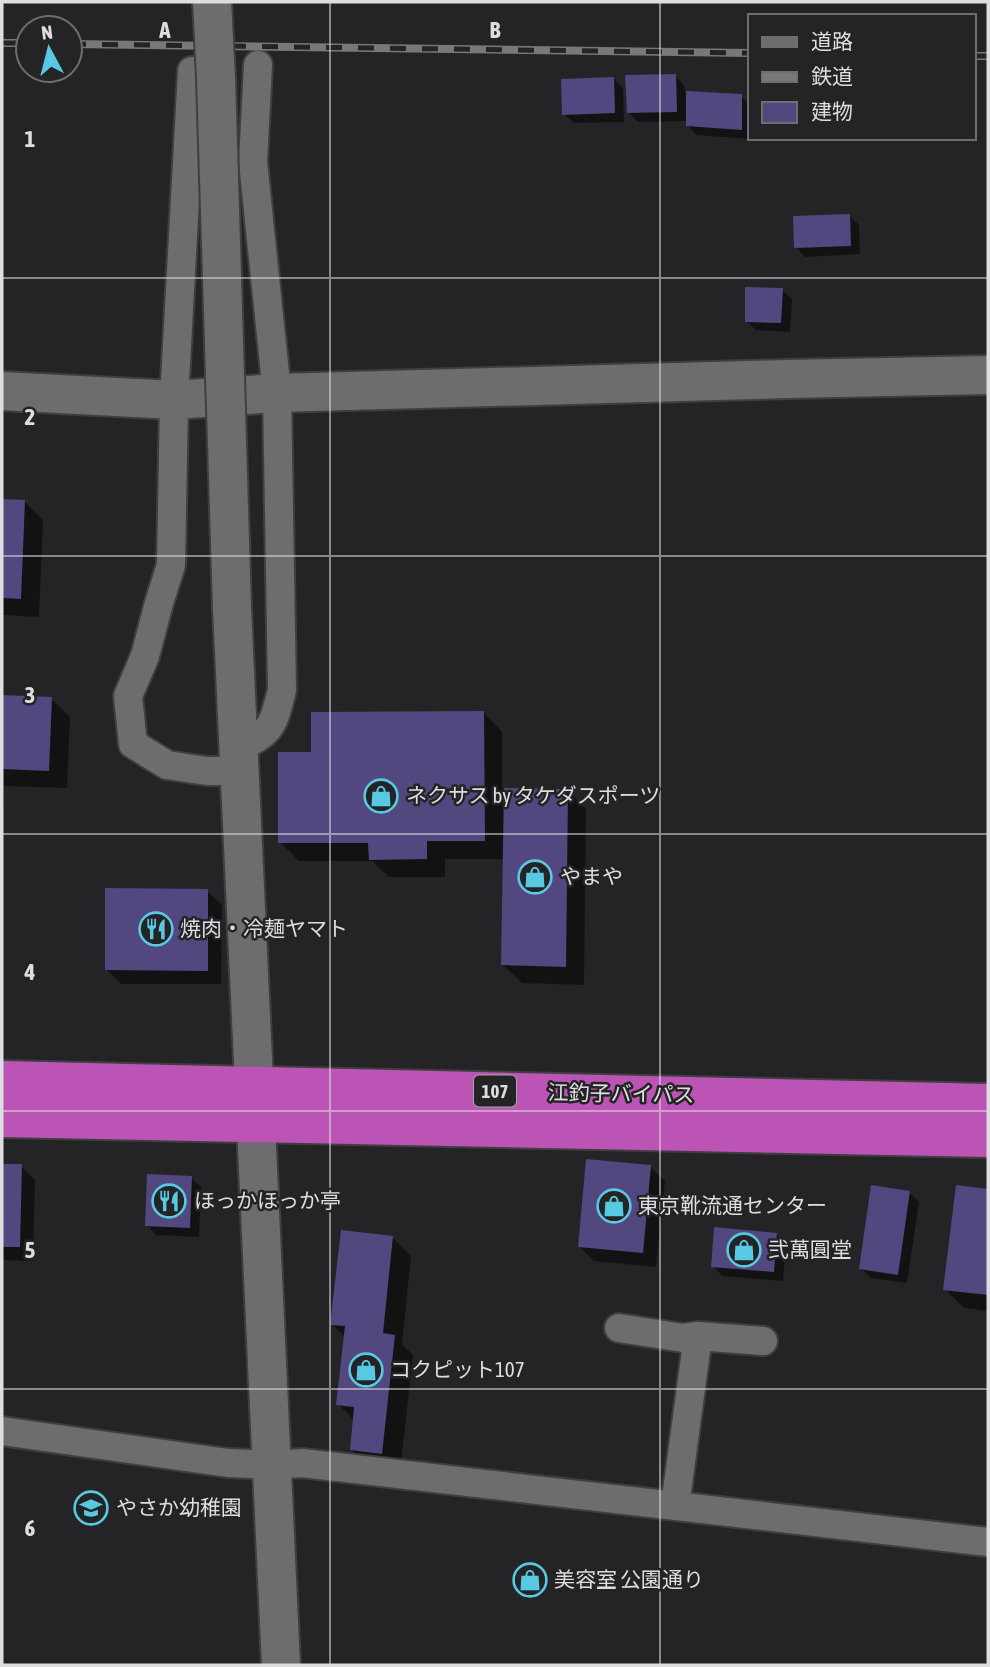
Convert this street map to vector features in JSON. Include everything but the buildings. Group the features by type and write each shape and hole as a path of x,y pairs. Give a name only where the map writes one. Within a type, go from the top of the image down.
{"highway":[{"name":"江釣子バイパス","path":"2,1080 988,1103"},
{"name":"江釣子バイパス","path":"2,1118 988,1138"}],"street":[{"path":"212,2 232,608 281,1665"},
{"path":"192,71 174,400 171,565 145,656 128,696 133,744 167,765 207,771 239,759 273,723 282,690 277,393 253,162 258,65"},
{"path":"2,391 174,400 277,393 988,375"},
{"path":"619,1328 683,1338 698,1336 763,1341"},
{"path":"676,1506 698,1336"},
{"path":"2,1431 228,1463 302,1463 988,1542"}],"railway":[{"path":"2,43 14,43"},
{"path":"84,44 748,53"},
{"path":"976,56 988,56"}],"place":[{"name":"ネクサス by タケダスポーツ","path":"381,796"},
{"name":"やまや","path":"535,877"},
{"name":"焼肉・冷麺ヤマト","path":"156,929"},
{"name":"ほっかほっか亭","path":"169,1201"},
{"name":"東京靴流通センター","path":"614,1206"},
{"name":"弐萬圓堂","path":"744,1250"},
{"name":"コクピット107","path":"366,1370"},
{"name":"やさか幼稚園","path":"91,1508"},
{"name":"美容室 公園通り","path":"530,1580"}]}
